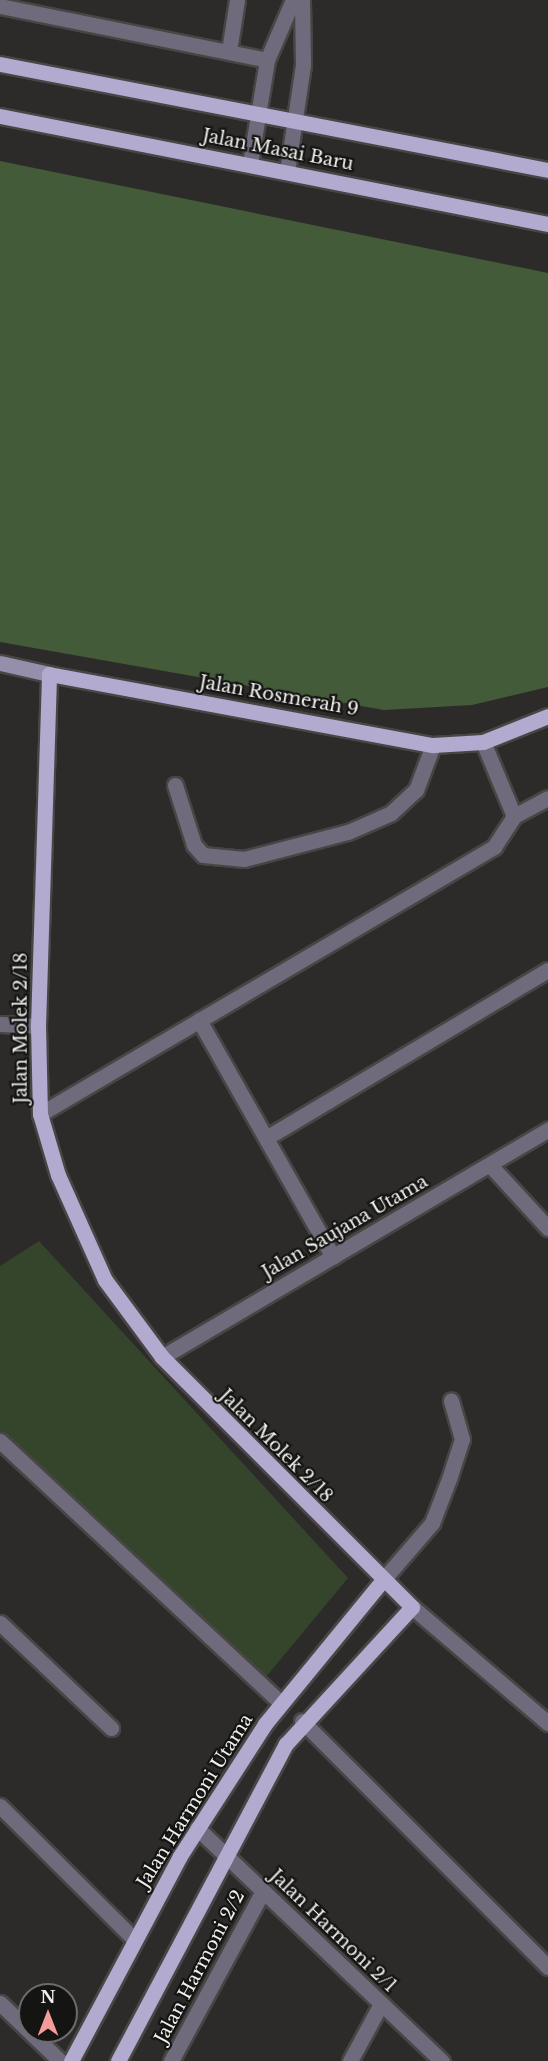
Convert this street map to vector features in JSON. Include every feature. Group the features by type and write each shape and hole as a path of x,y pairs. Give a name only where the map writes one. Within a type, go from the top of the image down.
{"main road":[{"name":"Jalan Masai Baru","path":"0,64 548,170"},
{"name":"Jalan Masai Baru","path":"0,116 548,224"},
{"name":"Jalan Rosmerah 9","path":"49,674 433,745 483,742 548,716"},
{"name":"Jalan Molek 2/18","path":"49,674 38,1026 40,1114 58,1174 105,1280 162,1357 382,1581 412,1607"},
{"name":"Jalan Harmoni Utama","path":"71,2061 134,1939 197,1828 281,1703 382,1581"},
{"path":"118,2061 226,1853 302,1721 412,1607"}],"street":[{"path":"229,51 237,0"},
{"path":"250,164 267,60 293,0"},
{"path":"287,172 303,65 302,0"},
{"path":"0,6 267,60"},
{"name":"Jalan Rosmerah 9","path":"0,663 49,674"},
{"path":"483,742 514,816"},
{"path":"175,785 194,845 203,855 244,859 348,832 391,813 416,790 433,745"},
{"path":"40,1114 494,847 514,816 548,798"},
{"path":"266,1138 548,970"},
{"path":"199,1020 333,1257"},
{"path":"0,1024 38,1026"},
{"name":"Jalan Saujana Utama","path":"162,1357 548,1130"},
{"path":"490,1165 548,1228"},
{"path":"382,1581 432,1523 449,1479 462,1439 451,1401"},
{"path":"0,1441 281,1703"},
{"path":"412,1607 548,1723"},
{"path":"0,1623 111,1728"},
{"path":"302,1721 548,1967"},
{"path":"0,1806 134,1939"},
{"name":"Jalan Harmoni 2/1","path":"197,1828 226,1853 442,2061"},
{"name":"Jalan Harmoni 2/2","path":"171,2061 263,1891"},
{"path":"0,2003 60,2061"},
{"path":"350,2061 381,2004"}],"green space":[{"path":"0,161 548,273 548,687 472,705 384,710 0,642"},
{"path":"39,1241 348,1578 265,1678 0,1433 0,1266"}]}
